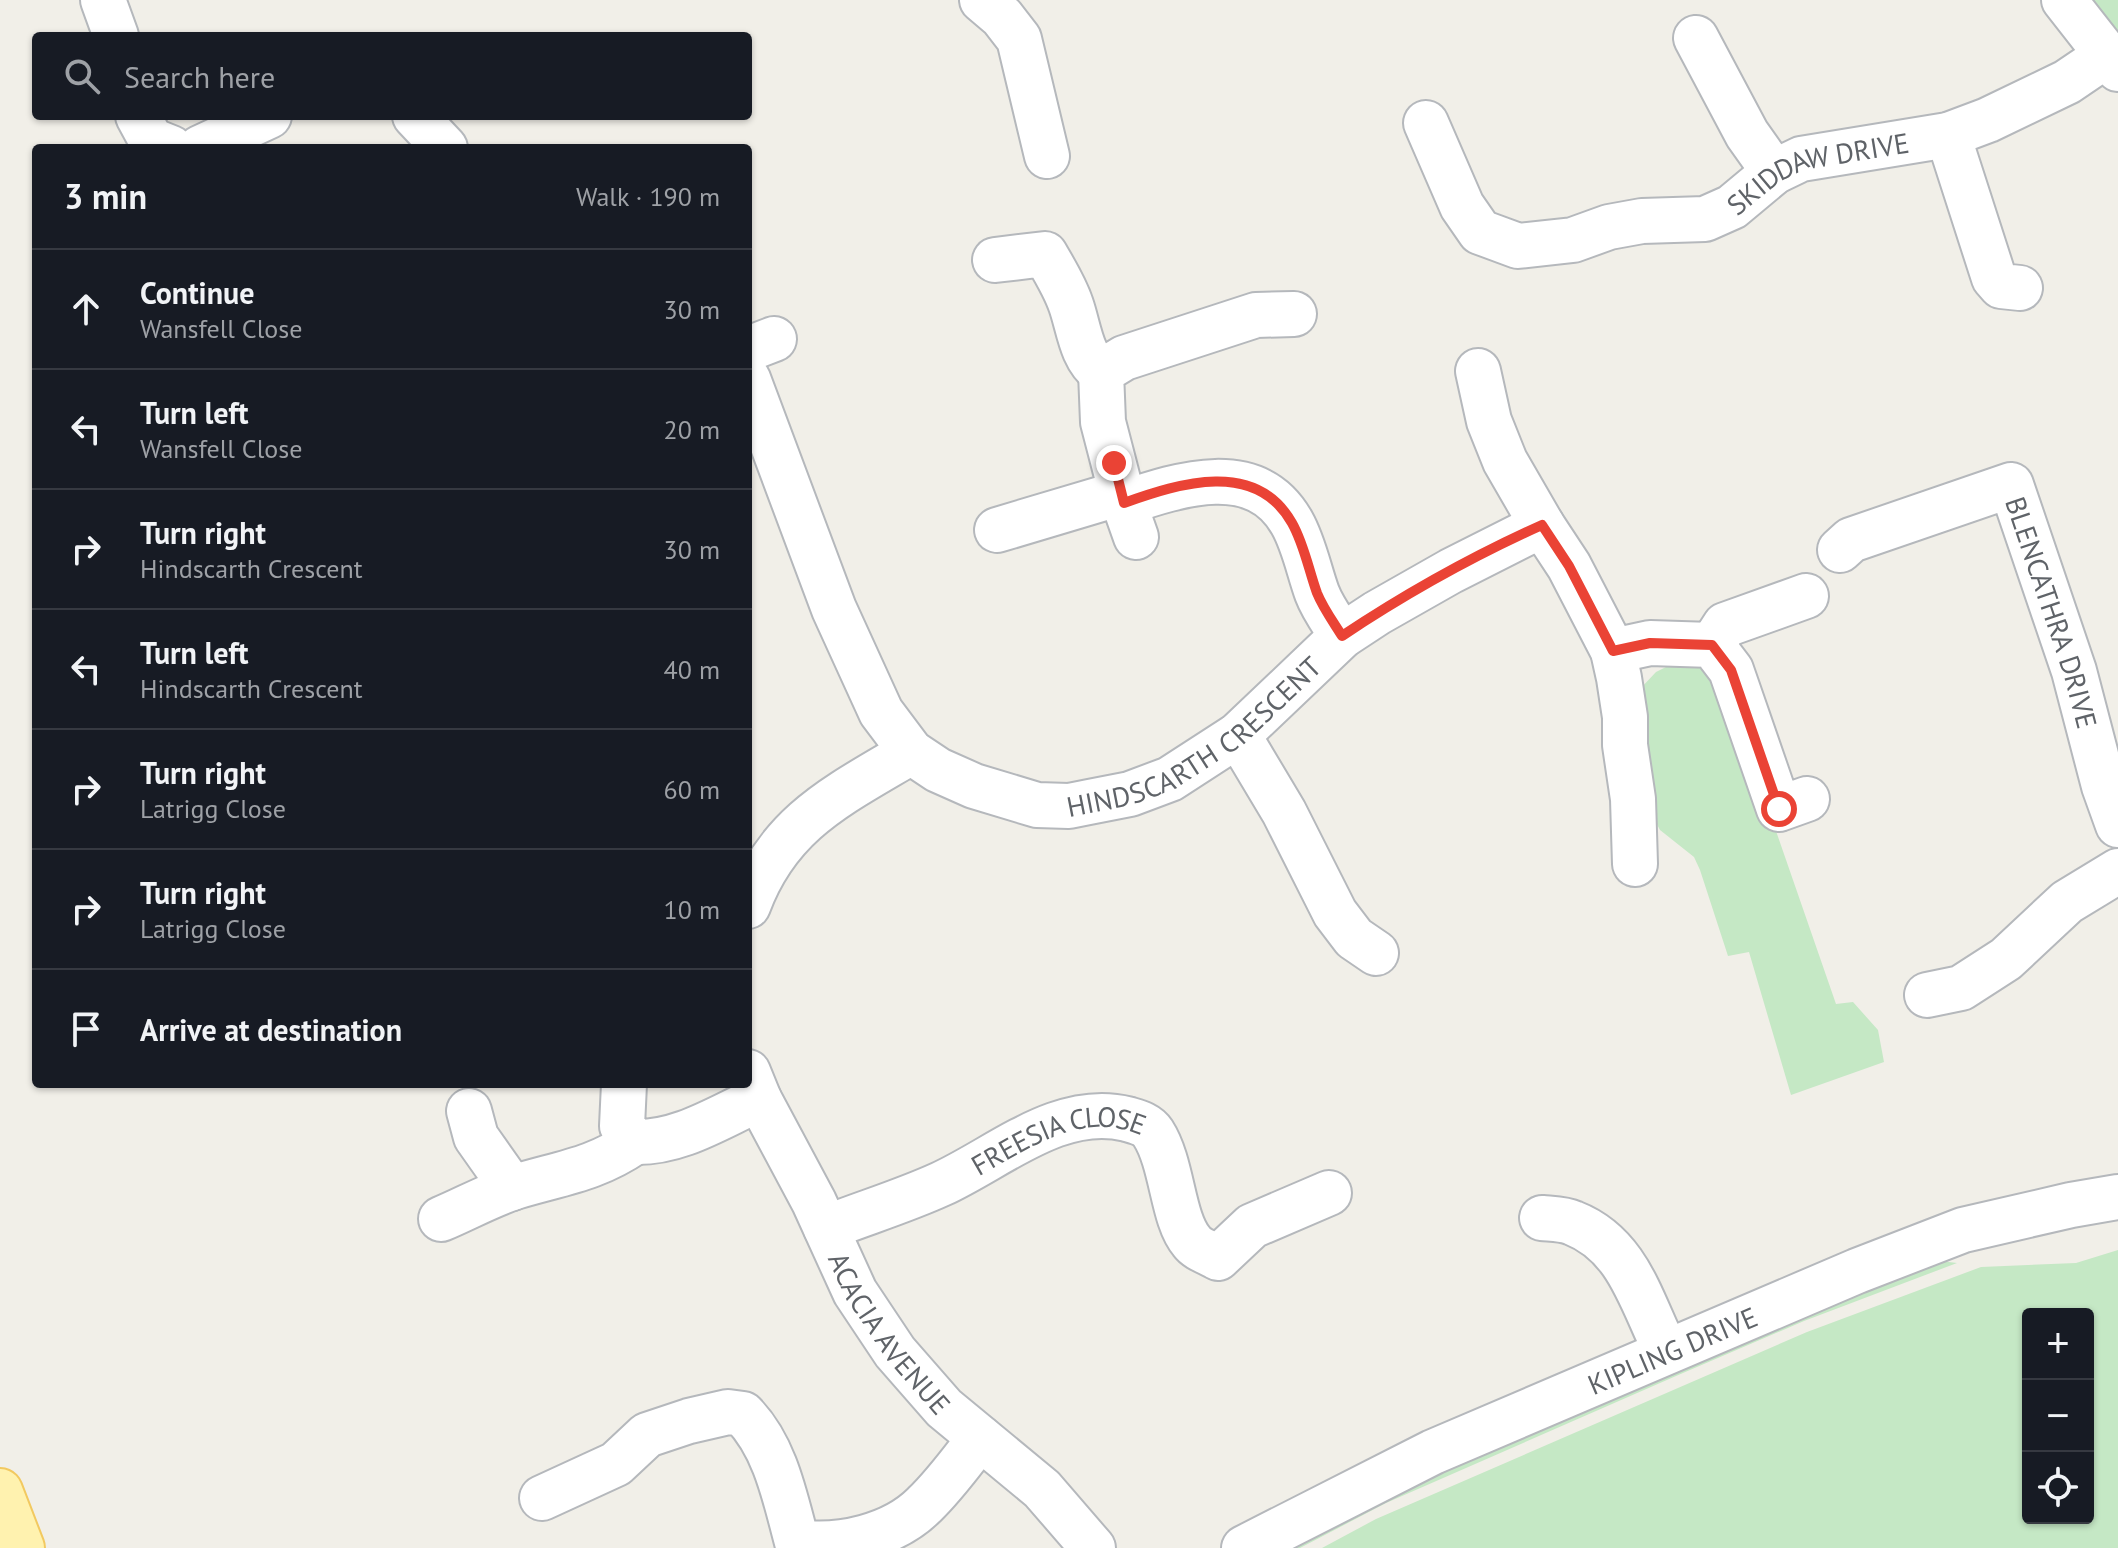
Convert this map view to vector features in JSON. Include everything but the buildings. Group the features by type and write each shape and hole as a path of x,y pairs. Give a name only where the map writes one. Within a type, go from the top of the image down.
{"main road":[{"path":"0,1491 22,1548"}],"street":[{"path":"103,0 115,32"},
{"path":"2064,0 2112,62"},
{"path":"992,8 1019,39 1047,156"},
{"path":"1696,38 1747,134 1774,172"},
{"name":"SKIDDAW DRIVE","path":"1426,123 1462,206 1480,232 1518,246 1573,240 1609,227 1642,221 1705,219 1732,207 1774,172 1801,159 1948,135 1988,120 2112,62"},
{"path":"167,141 253,120"},
{"path":"419,120 441,144"},
{"path":"1948,135 1994,278 2001,286 2020,288"},
{"path":"995,260 1045,254 1066,293 1089,363 1101,372"},
{"path":"1101,372 1124,358 1256,315 1294,314"},
{"path":"1478,371 1489,421 1505,461 1569,566 1613,651 1621,691 1626,758 1633,799 1635,864"},
{"path":"1101,372 1103,422 1127,511"},
{"name":"HINDSCARTH CRESCENT","path":"752,399 758,430 881,712 911,752 938,770 974,786 1037,805 1069,806 1130,794 1170,779 1238,735 1342,636 1451,571 1542,525"},
{"path":"997,530 1127,511 1157,491 1191,484 1226,481 1255,486 1277,502 1293,524 1319,598 1342,636"},
{"name":"BLENCATHRA DRIVE","path":"1840,550 1851,540 2011,485 2074,671 2104,786 2118,825"},
{"path":"1712,645 1725,625 1806,596"},
{"path":"1613,651 1650,643 1712,645"},
{"path":"1712,645 1731,670 1779,809 1807,799"},
{"path":"1238,735 1284,812 1335,913 1354,938 1376,953"},
{"path":"752,887 783,845 820,807 911,752"},
{"path":"1927,995 1961,988 1995,966 2067,902 2118,871"},
{"name":"ACACIA AVENUE","path":"753,1086 826,1228 855,1292 895,1352 944,1408 1042,1489 1093,1548"},
{"path":"624,1088 622,1126 635,1142"},
{"path":"441,1219 512,1188 611,1159 635,1142 654,1143 675,1138 750,1088"},
{"path":"469,1111 476,1137 512,1188"},
{"name":"FREESIA CLOSE","path":"826,1228 939,1185 1050,1126 1095,1116 1115,1116 1150,1128 1166,1160 1183,1224 1192,1244 1218,1258 1252,1226 1329,1193"},
{"name":"KIPLING DRIVE","path":"1244,1548 1433,1452 1776,1303 1963,1230 2118,1197"},
{"path":"1542,1218 1572,1222 1617,1251 1631,1273 1666,1351"},
{"path":"542,1498 616,1464 647,1435 728,1412 743,1414 765,1442 782,1487 796,1545 823,1545 864,1539 922,1508 980,1438"}],"green space":[{"path":"2093,0 2118,0 2118,33"},
{"path":"1676,662 1704,664 1725,684 1836,1004 1853,1002 1878,1030 1884,1062 1791,1095 1749,952 1728,956 1694,857 1660,830 1651,813 1640,689 1656,672"},
{"path":"2118,1250 2118,1548 1322,1548 1376,1519 1807,1332 1981,1267 2076,1263"},
{"path":"1941,1261 1957,1263 1804,1321 1386,1503 1300,1548 1286,1548 1381,1498 1801,1313"}],"route":[{"path":"1114,463 1124,503 1157,491 1226,481 1255,486 1277,502 1293,524 1319,598 1342,636 1451,571 1542,525 1569,566 1613,651 1650,643 1712,645 1731,670 1779,809"}]}
